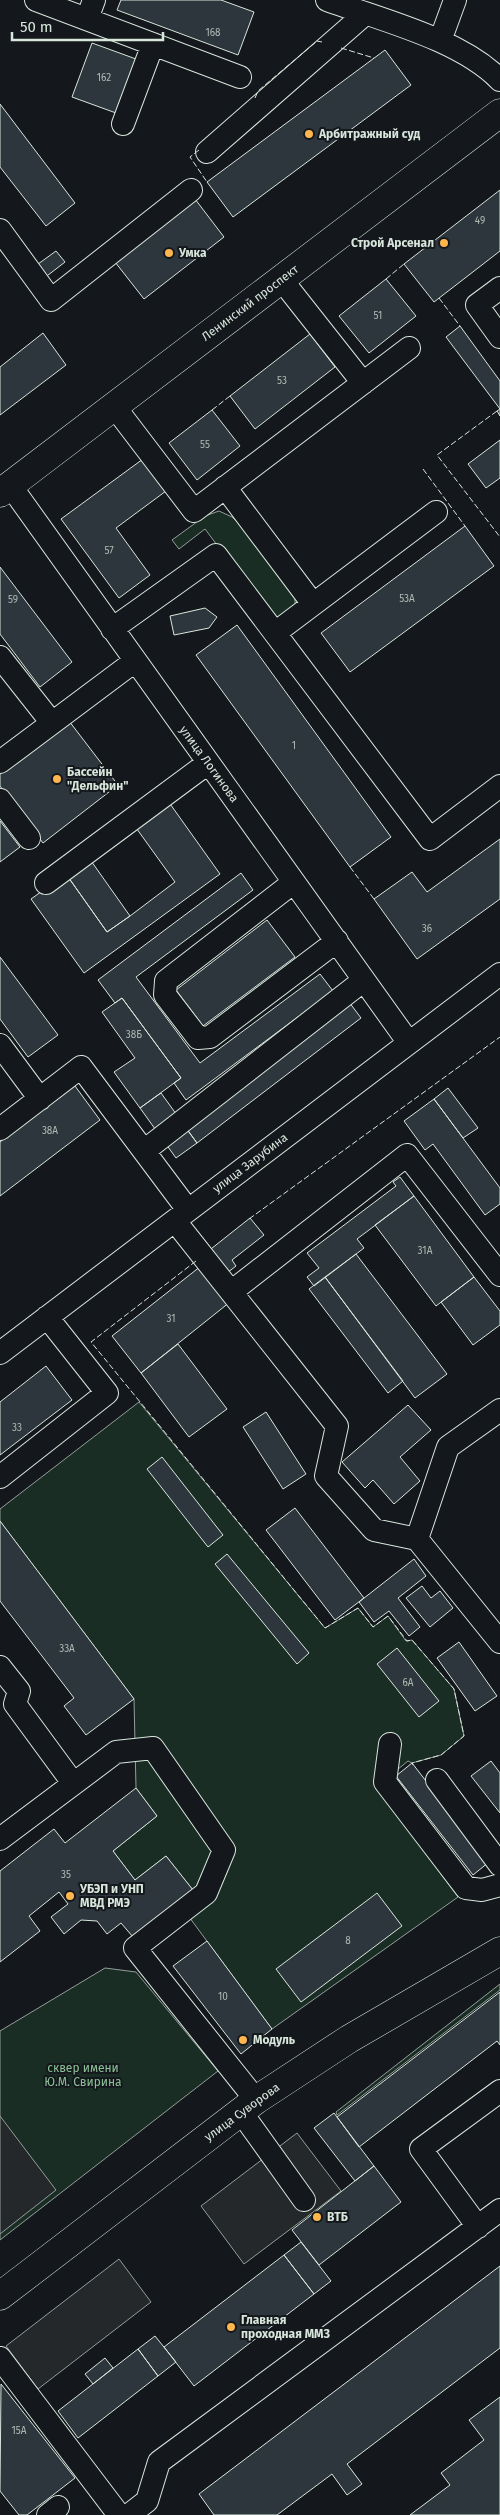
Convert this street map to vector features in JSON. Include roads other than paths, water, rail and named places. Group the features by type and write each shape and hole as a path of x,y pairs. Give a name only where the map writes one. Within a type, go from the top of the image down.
{"main road":[{"name":"Ленинский проспект","path":"5,489 500,112"},
{"name":"улица Суворова","path":"0,2296 249,2106 357,2034 500,1952"}],"street":[{"path":"36,0 91,10 153,44 240,77"},
{"path":"327,0 440,41 482,64 500,80"},
{"path":"440,41 455,0"},
{"path":"207,152 364,14"},
{"path":"124,124 153,44"},
{"path":"0,230 51,300 192,190"},
{"path":"281,279 363,383"},
{"path":"500,288 477,306 500,337"},
{"path":"114,406 194,511 409,348"},
{"path":"225,488 313,604"},
{"name":"улица Логинова","path":"5,489 112,629 409,1043"},
{"path":"275,633 436,512"},
{"path":"112,629 216,555 430,839 500,786"},
{"path":"0,657 52,723"},
{"path":"0,762 135,661"},
{"path":"46,883 208,763"},
{"path":"0,800 28,838"},
{"path":"294,882 166,981 165,996 198,1038 210,1037 337,942"},
{"name":"улица Зарубина","path":"0,1353 500,974"},
{"path":"144,1151 364,980"},
{"path":"0,1045 40,1099"},
{"path":"0,1129 81,1067 144,1151 181,1216 231,1292 337,1426 326,1476 374,1530 417,1539 500,1642"},
{"path":"231,1292 407,1155 498,1268"},
{"path":"0,1477 107,1393 47,1317"},
{"path":"417,1539 448,1447 500,1410"},
{"path":"0,1666 20,1691 15,1704 73,1783"},
{"path":"390,1744 385,1782 466,1888 482,1890 500,1885"},
{"path":"0,1839 116,1752 153,1748 224,1850 206,1893 135,1948 249,2106 304,2200"},
{"path":"437,1780 500,1865"},
{"path":"478,2227 421,2149 500,2091"},
{"path":"130,2515 147,2502 159,2462 500,2210"},
{"path":"0,2358 119,2515"}],"place":[{"name":"Арбитражный суд","path":"309,134"},
{"name":"Строй Арсенал","path":"444,243"},
{"name":"Умка","path":"169,253"},
{"name":"Бассейн \"Дельфин\"","path":"57,779"},
{"name":"УБЭП и УНП МВД РМЭ","path":"70,1896"},
{"name":"Модуль","path":"243,2040"},
{"name":"ВТБ","path":"317,2217"},
{"name":"Главная проходная ММЗ","path":"231,2327"}],"park label":[{"name":"сквер имени Ю.М. Свирина","path":"83,2075"}]}
